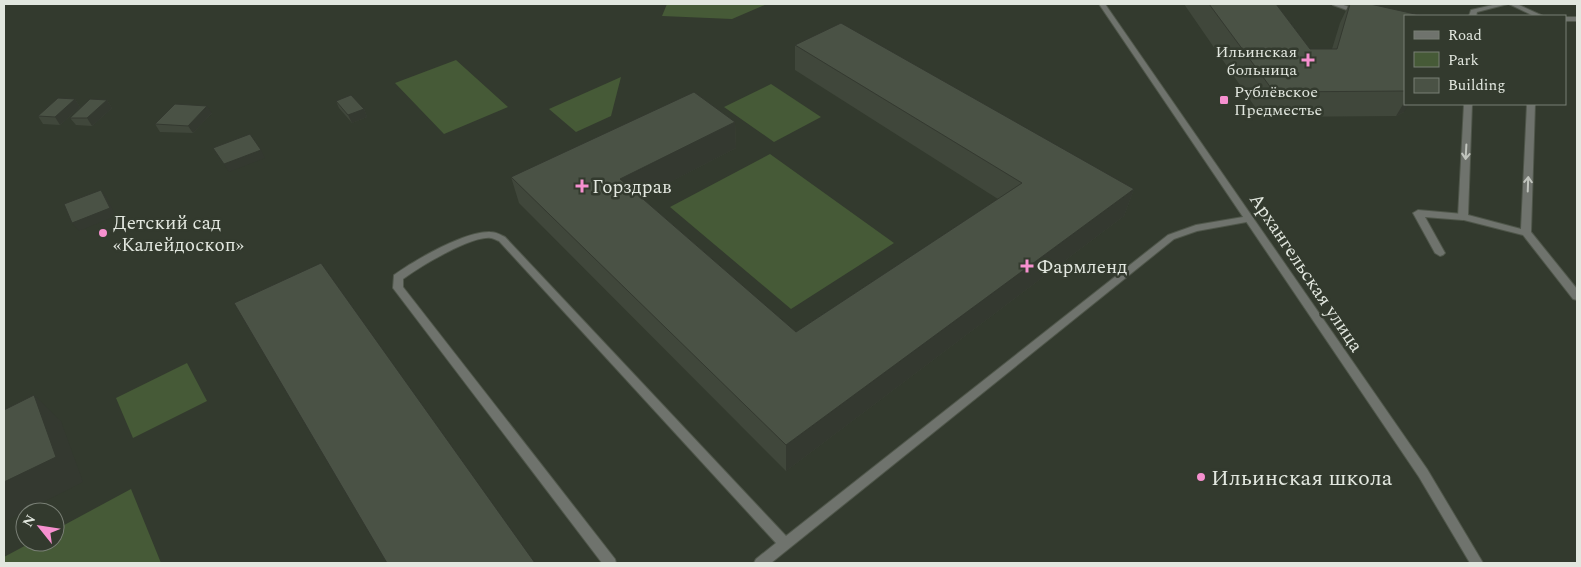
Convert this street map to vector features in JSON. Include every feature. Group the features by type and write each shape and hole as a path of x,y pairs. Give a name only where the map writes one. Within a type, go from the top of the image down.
{"street":[{"name":"Архангельская улица","path":"1102,4 1423,473 1477,563"},
{"path":"1335,4 1347,10 1366,14"},
{"path":"1473,15 1473,11 1505,4"},
{"path":"1512,4 1537,15"},
{"path":"1462,217 1468,105"},
{"path":"1526,232 1531,105"},
{"path":"1440,253 1418,213 1462,217 1526,232 1577,296"},
{"path":"761,563 1171,237 1196,228 1249,219"},
{"path":"610,563 398,288 398,278 410,268 476,236 490,234 502,239 785,544"}],"green space":[{"path":"667,4 767,4 732,19 662,16"},
{"path":"456,60 508,107 444,134 395,83"},
{"path":"621,77 611,116 576,132 549,109"},
{"path":"771,84 821,117 774,142 724,107"},
{"path":"770,154 894,243 791,309 670,207"},
{"path":"187,363 207,401 133,438 116,398"},
{"path":"131,489 161,563 4,563 4,557 15,551 65,552 65,525"}],"building":[{"path":"1209,4 1276,4 1310,49 1337,49 1350,4 1370,4 1420,15 1404,15 1404,91 1274,92"},
{"path":"841,23 1134,189 786,445 511,177 694,92 735,122 620,179 796,332 1022,183 795,45"},
{"path":"351,95 364,109 348,115 336,101"},
{"path":"58,98 75,99 55,117 38,116"},
{"path":"90,99 107,100 87,118 70,118"},
{"path":"175,104 207,106 188,126 155,124"},
{"path":"250,134 261,150 224,164 213,148"},
{"path":"101,190 110,208 72,223 64,204"},
{"path":"321,263 535,563 387,563 234,303"},
{"path":"34,395 56,457 4,482 4,410"}],"place":[{"name":"Ильинская больница","path":"1308,60"},
{"name":"Рублёвское Предместье","path":"1224,100"},
{"name":"Горздрав","path":"582,186"},
{"name":"Детский сад «Калейдоскоп»","path":"103,233"},
{"name":"Фармленд","path":"1027,266"},
{"name":"Ильинская школа","path":"1201,477"}]}
